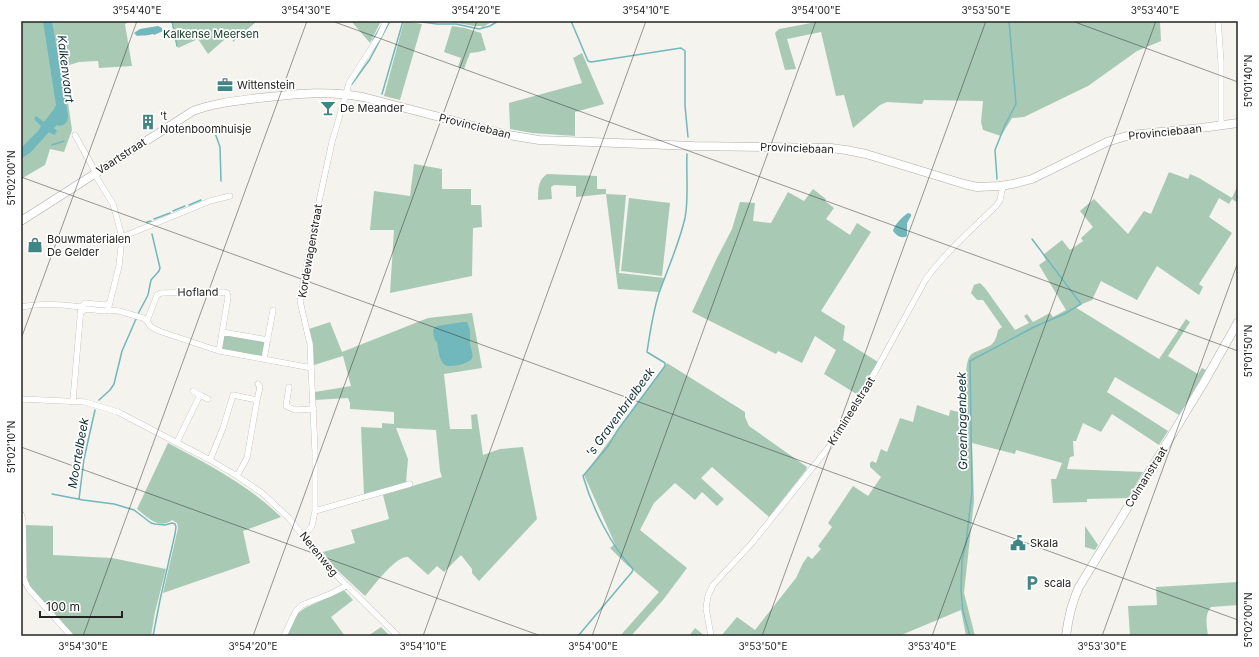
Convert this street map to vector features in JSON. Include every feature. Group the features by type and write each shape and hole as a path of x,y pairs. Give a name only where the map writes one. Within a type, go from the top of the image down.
{"main road":[{"name":"Vaartstraat","path":"21,221 193,111 214,104 310,93 346,94"},
{"name":"Provinciebaan","path":"346,94 363,97 522,138 567,142 839,149 866,154 977,187 1003,186 1032,179 1107,142 1130,135 1238,123"},
{"name":"Colmanstraat","path":"1066,636 1074,597 1079,587 1203,384 1238,322"}],"street":[{"name":"Kordewagenstraat","path":"304,536 312,526 315,511 315,451 310,344 300,300 332,142 349,83 379,36 386,21"},
{"path":"1218,21 1221,62 1221,126"},
{"path":"75,135 96,173 97,178 113,204 122,237 119,266 108,310"},
{"name":"Krimineelstraat","path":"711,636 706,608 708,596 713,586 752,543 837,437 875,372 926,279 954,246 996,206 1000,200 1003,186"},
{"path":"122,237 210,201 230,196"},
{"name":"Hofland","path":"147,321 157,295 161,293 227,293 228,297 219,351"},
{"path":"73,400 81,307 85,303 105,305 110,302"},
{"path":"21,307 42,304 58,304 81,307"},
{"path":"80,314 86,309 119,311 137,316 147,321 151,327 159,331 219,351 312,368"},
{"path":"264,359 273,310"},
{"path":"222,332 268,340"},
{"path":"237,476 247,458 260,387 258,384"},
{"path":"289,387 286,406 295,410 314,409"},
{"path":"193,391 208,399"},
{"path":"176,442 200,395"},
{"path":"210,460 223,428 233,395 257,400"},
{"name":"Nerenweg","path":"21,399 73,400 118,412 210,460 237,476 262,493 280,509 304,536 326,565 398,636"},
{"path":"315,511 410,484"},
{"path":"21,514 23,520 24,579 28,588 71,636"},
{"path":"284,636 296,611 302,606 346,586"}],"green space":[{"name":"Kalkense Meersen","path":"21,21 131,21 125,24 132,66 99,68 98,61 79,62 63,67 72,130 64,152 50,149 45,165 21,179"},
{"name":"Kalkense Meersen","path":"172,21 257,21 233,42 232,33 208,54 198,39 178,48"},
{"path":"351,21 381,21 370,43"},
{"path":"404,21 422,24 400,100 384,96"},
{"path":"441,21 493,21 483,27"},
{"path":"822,21 1160,21 1161,41 1137,51 1088,86 1024,117 1012,118 1001,136 983,130 981,122 983,101 924,100 922,104 887,102 880,105 853,128 844,95 836,96 821,32 787,39 796,69 785,70 775,33 779,29"},
{"path":"452,26 481,33 486,50 470,53 464,69 458,67 461,58 444,52"},
{"path":"582,53 604,104 575,112 575,136 532,133 510,129 509,103 582,83 573,58"},
{"path":"414,164 442,169 442,189 471,189 471,205 481,205 482,227 473,228 472,276 390,293 394,230 370,230 374,191 410,196"},
{"path":"1169,172 1188,179 1190,174 1232,198 1238,185 1238,203 1232,199 1229,204 1219,198 1209,217 1232,233 1199,284 1203,287 1199,295 1157,266 1137,300 1101,281 1092,300 1075,307 1159,359 1186,319 1190,322 1168,356 1198,374 1202,368 1206,370 1179,415 1115,377 1107,392 1168,431 1159,445 1112,414 1101,432 1083,423 1076,441 1073,441 1074,456 1070,457 1067,469 1143,472 1128,498 1087,499 1087,502 1053,503 1051,479 1056,479 1062,463 1016,450 1015,454 972,443 974,501 964,593 975,636 966,636 961,610 899,636 721,636 737,617 755,630 796,578 808,556 812,559 821,549 818,546 832,527 828,523 853,486 868,496 881,477 870,467 870,463 872,461 876,463 881,449 887,452 900,418 913,422 917,405 949,416 950,410 967,414 966,375 970,356 992,344 998,330 1002,327 983,300 977,300 971,293 974,285 980,283 985,288 1015,330 1029,323 1024,316 1027,314 1033,322 1050,313 1053,317 1066,310 1039,265 1046,260 1043,255 1062,240 1070,250 1083,241 1081,238 1093,227 1080,211 1094,199 1128,234 1144,211 1151,214"},
{"path":"547,174 597,176 597,189 606,189 606,194 576,197 576,186 554,185 551,187 552,199 538,200 538,189 540,182"},
{"path":"813,189 826,199 825,201 834,208 826,219 850,235 857,223 871,232 821,311 845,326 843,340 878,362 858,395 824,374 836,350 815,336 802,363 778,351 776,354 692,312 732,229 740,202 755,203 753,221 771,223 788,192 804,201"},
{"path":"606,194 626,195 619,273 665,278 659,292 618,289"},
{"path":"629,198 670,203 662,276 621,271"},
{"path":"472,313 482,368 444,374 450,429 472,429 471,415 477,414 483,455 500,449 523,447 537,519 479,581 472,573 472,569 461,555 444,572 437,566 428,575 408,557 397,561 365,596 334,567 323,552 355,543 351,530 389,519 383,495 442,477 440,471 436,430 396,428 408,459 406,483 364,495 361,427 382,428 382,423 394,424 394,412 350,409 348,398 315,400 315,392 351,386 343,356 314,365 313,343 309,329 330,322 342,352 428,318"},
{"path":"227,335 265,342 262,356 222,350 221,348 224,336"},
{"path":"667,363 745,412 745,417 749,426 807,467 769,517 712,467 701,478 724,499 717,506 702,492 695,500 675,483 654,503 640,530 687,568 663,600 631,636 620,636 659,592 626,564 610,548 615,544 584,475"},
{"path":"168,443 213,467 241,485 268,505 281,517 243,531 250,563 163,593 178,528 177,523 172,520 167,523 158,523 149,519 137,509"},
{"path":"26,525 53,526 53,555 112,558 166,569 155,612 151,636 74,636 28,583"},
{"path":"1085,526 1098,545 1095,550 1085,547"},
{"path":"1238,582 1238,605 1211,607 1209,610 1206,621 1208,636 1130,636 1128,606 1157,605 1156,587"},
{"path":"344,590 353,600 331,617 345,636 287,636 297,614 305,608"},
{"path":"381,627 390,636 368,636"},
{"path":"695,628 705,636 689,636"}],"water":[{"path":"43,21 52,21 68,119 64,124 60,126 57,125 54,128 57,131 54,135 49,132 31,152 21,159 21,148 41,126 34,119 36,116 44,122 56,105"},
{"path":"158,26 162,28 163,31 154,35 137,36 134,33 140,29"},
{"path":"908,213 911,214 911,216 907,223 907,236 899,236 893,231 899,221"},
{"path":"467,322 470,332 470,345 473,355 472,358 468,362 460,365 445,365 440,358 437,342 434,338 434,328 437,326"}],"waterway":[{"name":"Moortelbeek","path":"172,21 177,46"},
{"path":"352,84 370,59 390,21"},
{"path":"382,94 403,21"},
{"name":"'s Gravenbrielbeek","path":"414,21 437,24 456,24 479,29 490,26 498,21"},
{"name":"'s Gravenbrielbeek","path":"571,21 588,61 591,62 681,48 685,51 685,106 688,137"},
{"name":"Groenhagenbeek","path":"997,179 995,150 1005,125 1016,104 1009,21"},
{"path":"373,40 381,26"},
{"name":"Moortelbeek","path":"215,133 220,147 221,181"},
{"path":"52,145 64,141"},
{"name":"'s Gravenbrielbeek","path":"578,636 633,569 617,549 603,526 583,476 609,445 617,431 665,366 665,363 647,352 659,293 683,228 687,194 687,154"},
{"name":"Moortelbeek","path":"189,205 201,200"},
{"name":"Moortelbeek","path":"173,211 185,206"},
{"name":"Moortelbeek","path":"154,219 170,213"},
{"name":"Moortelbeek","path":"147,222 151,221"},
{"name":"Moortelbeek","path":"138,314 148,295 151,280 160,268 152,234"},
{"name":"Groenhagenbeek","path":"970,636 963,611 961,590 962,560 966,543 972,492 970,361 1081,304 1032,239"},
{"name":"Moortelbeek","path":"99,400 114,384 122,351 136,319"},
{"name":"Moortelbeek","path":"79,499 84,459 95,410"},
{"name":"Moortelbeek","path":"52,494 114,504 134,510 151,523 165,525 172,523 175,524 175,534 153,636"}],"place":[{"name":"Wittenstein","path":"225,85"},
{"name":"De Meander","path":"328,108"},
{"name":"'t Notenboomhuisje","path":"148,122"},
{"name":"Bouwmaterialen De Gelder","path":"35,245"},
{"name":"Skala","path":"1018,543"},
{"name":"scala","path":"1032,583"}],"water label":[{"name":"Kalkenvaart","path":"66,69"}]}
